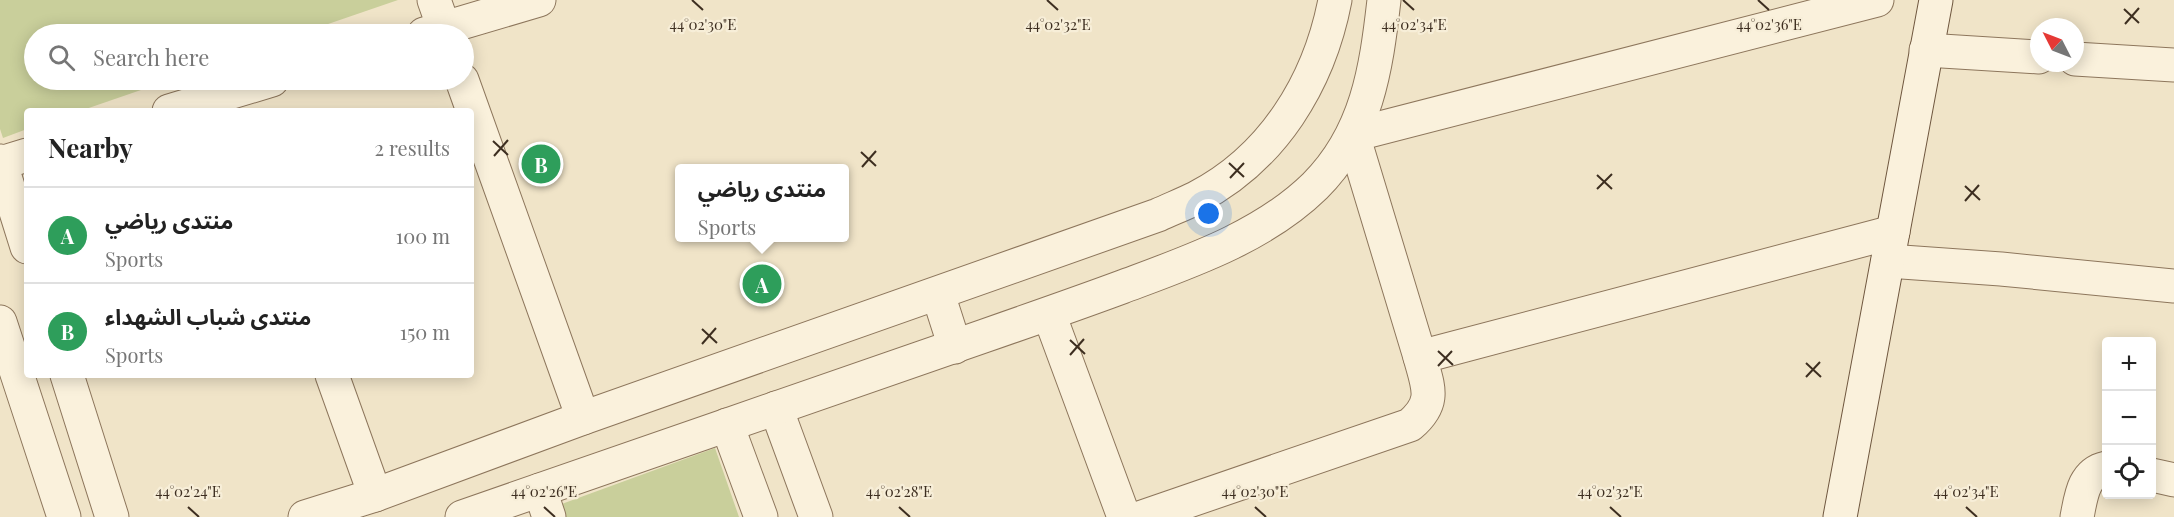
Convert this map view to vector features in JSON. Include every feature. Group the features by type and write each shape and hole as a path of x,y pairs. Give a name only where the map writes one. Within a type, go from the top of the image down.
{"street":[{"path":"436,24 539,0"},
{"path":"305,517 375,495 583,418 938,294 1158,215 1197,197 1234,174 1266,144 1293,110 1314,73 1329,32 1335,0"},
{"path":"462,517 544,503 727,425 1049,314 1182,265 1281,215 1315,185 1336,161 1353,135 1363,112 1371,81 1384,0"},
{"path":"1353,135 1876,0"},
{"path":"1840,517 1936,0"},
{"path":"1926,50 2030,56"},
{"path":"2084,60 2174,65"},
{"path":"189,108 235,101 254,90"},
{"path":"466,90 472,108"},
{"path":"474,114 583,418"},
{"path":"1142,517 1410,425 1420,417 1427,406 1429,393 1420,357 1353,135"},
{"path":"24,156 0,162 24,238"},
{"path":"1420,357 1890,246 2001,269 2174,286"},
{"path":"938,294 955,347"},
{"path":"1049,314 1124,517"},
{"path":"0,322 64,517"},
{"path":"68,378 112,517"},
{"path":"333,378 375,495"},
{"path":"776,408 816,517"},
{"path":"727,425 761,517"},
{"path":"2077,517 2086,483 2092,474 2102,470"},
{"path":"2156,476 2174,480"}],"green space":[{"path":"0,0 398,0 328,24 24,24 24,90 141,90 89,108 24,108 24,130 3,138 0,129"},
{"path":"715,448 739,517 563,517 559,505"}],"place":[{"name":"منتدى شباب الشهداء","path":"541,164"},
{"name":"منتدى رياضي","path":"762,284"}]}
